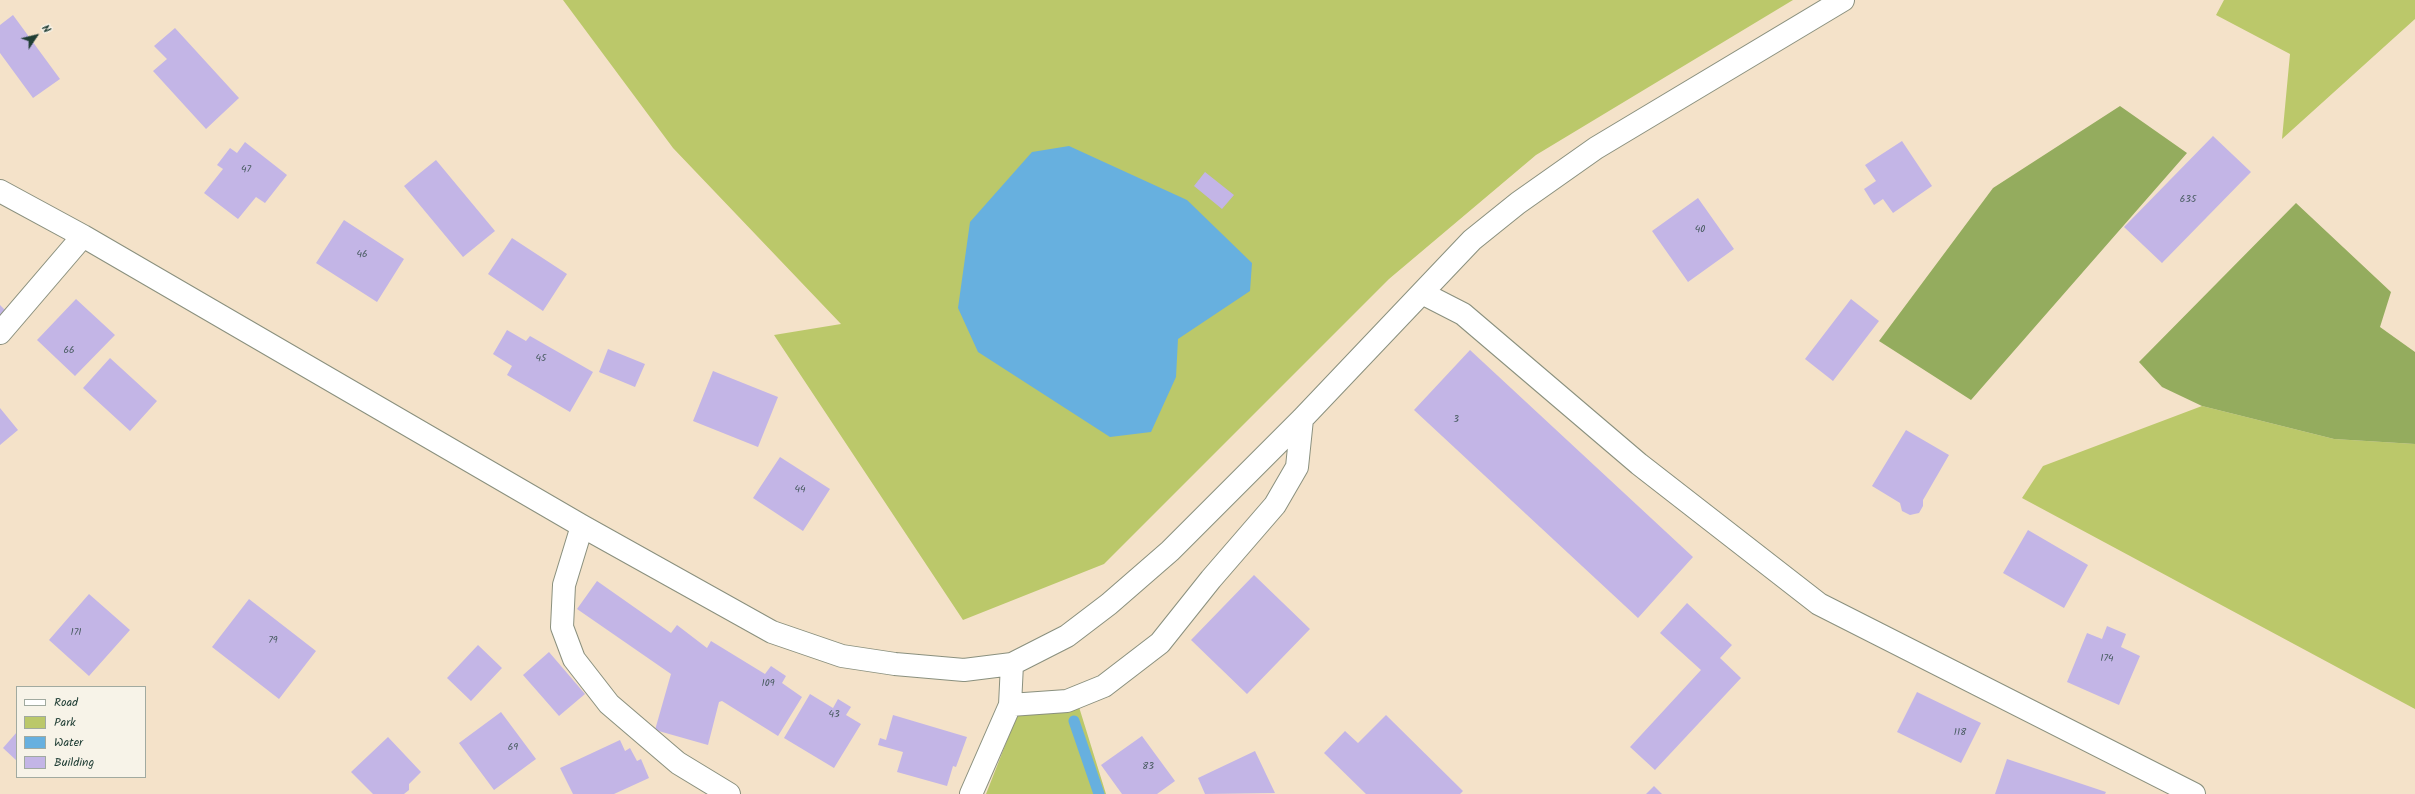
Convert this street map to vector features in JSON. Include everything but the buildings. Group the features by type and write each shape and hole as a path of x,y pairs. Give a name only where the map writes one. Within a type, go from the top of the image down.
{"street":[{"path":"0,191 83,236 582,526 772,632 842,656 895,664 964,670 1012,664 1067,636 1109,604 1170,551 1302,419 1472,240 1518,203 1596,148 1843,0"},
{"path":"0,332 83,236"},
{"path":"1422,293 1463,314 1639,464 1819,604 2194,794"},
{"path":"1010,705 1067,701 1104,686 1160,643 1275,505 1297,467 1302,419"},
{"path":"582,526 564,585 562,627 574,659 609,704 678,763 729,794"},
{"path":"970,794 1010,705 1012,664"}],"green space":[{"path":"563,0 1793,0 1536,155 1389,279 1104,564 963,620 774,335 841,324 673,148"},
{"path":"2224,0 2415,0 2415,19 2282,139 2290,54 2216,15"},
{"path":"2120,106 2187,153 1971,400 1879,341 1993,188"},
{"path":"2296,203 2391,292 2380,327 2415,352 2415,444 2334,439 2202,406 2162,387 2139,362"},
{"path":"2202,406 2334,439 2415,444 2415,709 2022,498 2043,466"},
{"path":"1079,707 1106,794 986,794 1019,710"}],"water":[{"path":"1069,146 1187,200 1252,263 1250,291 1178,339 1176,377 1151,432 1110,437 978,352 958,308 970,222 1032,152"}],"waterway":[{"path":"1074,721 1099,794"}]}
